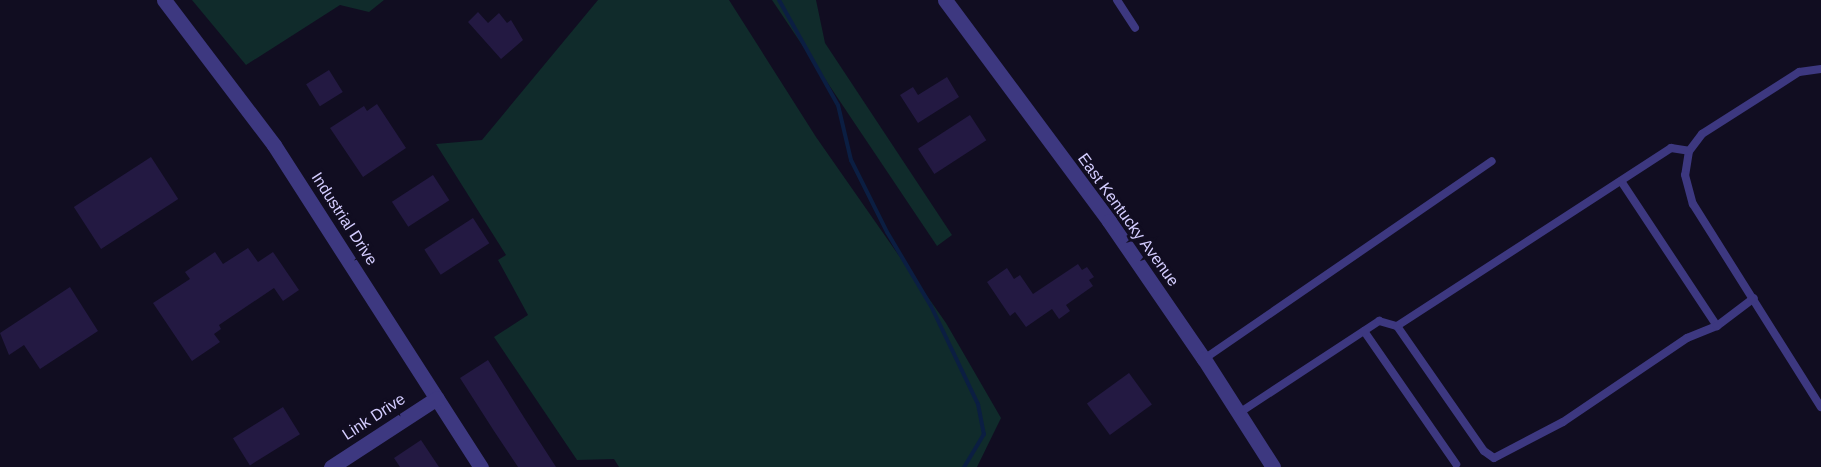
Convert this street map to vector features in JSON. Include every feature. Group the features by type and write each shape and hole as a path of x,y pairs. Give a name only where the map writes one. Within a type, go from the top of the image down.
{"street":[{"name":"Industrial Drive","path":"164,0 274,145 481,467"},
{"name":"East Kentucky Avenue","path":"945,0 1109,222 1204,359 1273,467"},
{"name":"Link Drive","path":"331,467 437,398"}],"lane":[{"path":"1117,0 1135,28"},
{"path":"1821,69 1799,72 1702,134 1689,151 1685,175 1688,193 1821,407"},
{"path":"1397,326 1671,148 1689,151"},
{"path":"1204,359 1492,161"},
{"path":"1621,181 1717,326"},
{"path":"1239,413 1379,321 1397,326 1484,451 1494,458 1563,422 1687,338 1717,326 1754,298"},
{"path":"1364,331 1456,464"}],"green space":[{"path":"192,0 384,0 369,12 340,5 246,65"},
{"path":"598,0 729,0 816,137 946,323 1001,418 977,467 619,467 614,459 577,460 494,337 528,315 498,260 506,255 436,144 482,140"},
{"path":"772,0 816,0 825,43 952,235 937,246"}],"building":[{"path":"478,12 488,23 499,13 507,23 511,20 523,40 501,59 468,22"},
{"path":"329,70 343,92 320,106 306,84"},
{"path":"947,77 959,97 918,123 900,95 913,87 918,95"},
{"path":"377,104 406,148 363,177 330,128 364,106 367,111"},
{"path":"970,115 986,140 934,174 918,149"},
{"path":"151,157 178,199 101,249 74,207"},
{"path":"433,175 449,200 408,227 392,202"},
{"path":"473,218 489,243 441,275 424,250"},
{"path":"248,248 258,262 273,252 299,290 283,301 274,288 219,325 221,329 214,334 220,342 192,361 153,303 190,279 185,272 215,252 223,264"},
{"path":"1078,264 1082,270 1087,267 1094,277 1089,280 1093,286 1066,305 1070,311 1059,319 1052,309 1026,327 1015,312 1010,316 987,282 1007,268 1014,279 1020,275 1033,294"},
{"path":"70,287 98,331 40,369 24,345 9,355 0,333"},
{"path":"488,360 556,467 518,467 460,378"},
{"path":"1129,373 1152,405 1110,435 1087,404"},
{"path":"283,407 300,434 250,465 233,438"},
{"path":"421,440 439,467 400,467 394,458"}],"waterway":[{"path":"779,0 838,105 851,160 887,232 931,306 978,404 984,434 964,467"}]}
